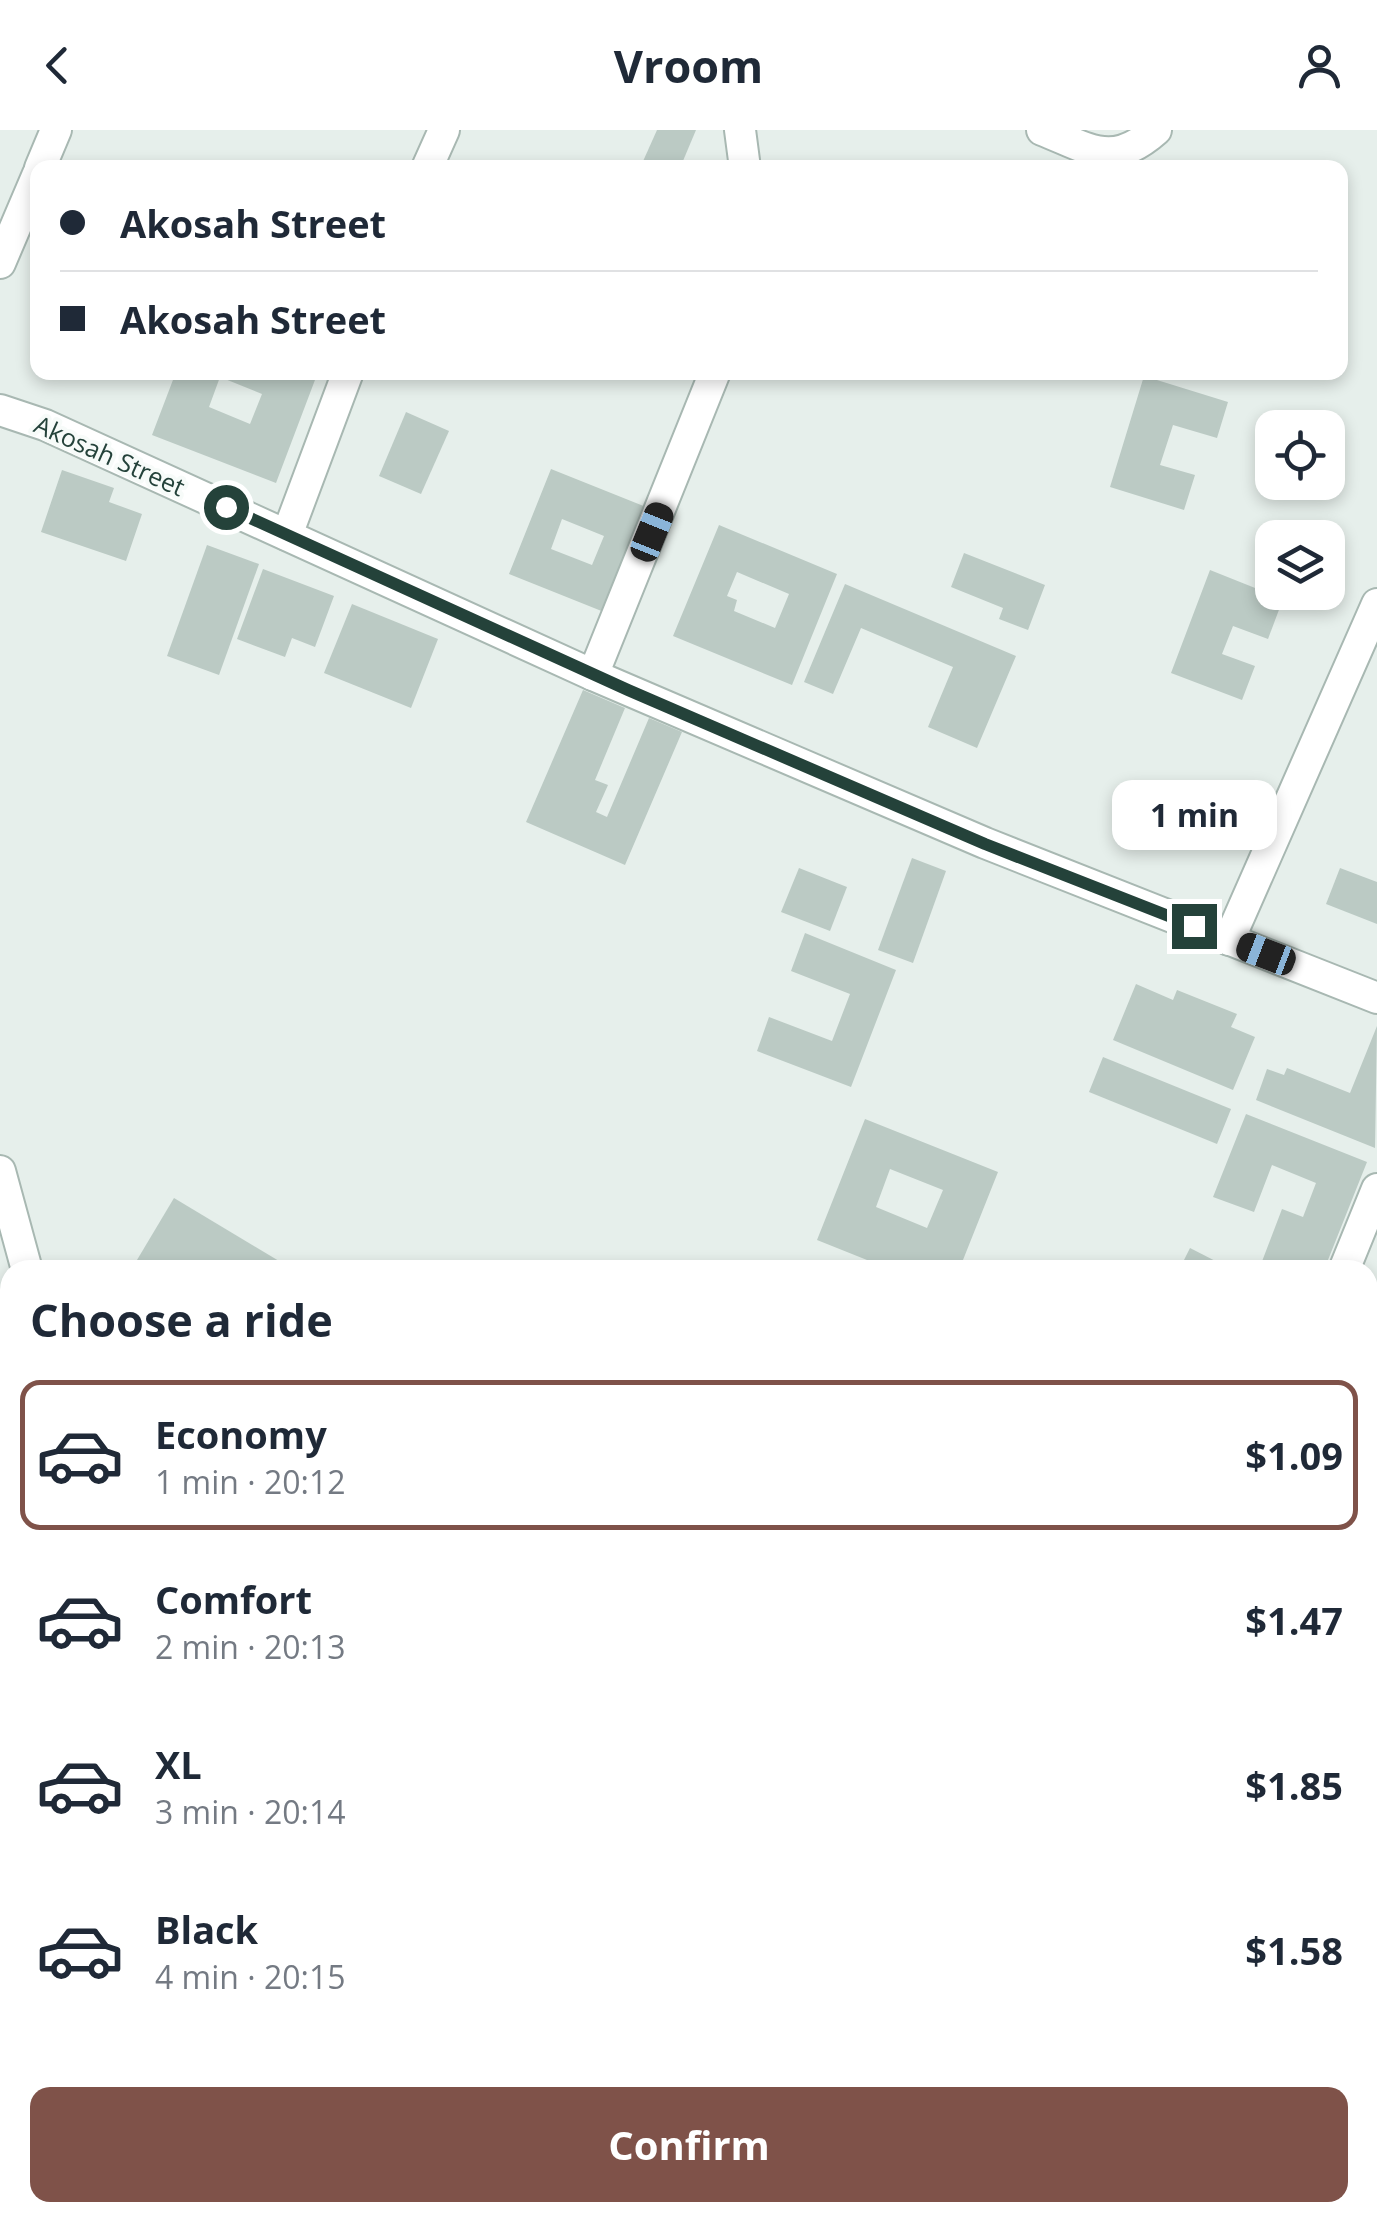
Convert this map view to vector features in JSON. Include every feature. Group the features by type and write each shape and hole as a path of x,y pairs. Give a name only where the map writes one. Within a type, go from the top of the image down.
{"street":[{"path":"43,160 56,130"},
{"path":"431,160 444,130"},
{"path":"740,130 745,160"},
{"path":"1042,130 1100,154 1117,154 1135,149 1156,130"},
{"path":"0,263 30,193"},
{"path":"287,534 345,380"},
{"path":"592,675 712,380"},
{"name":"Akosah Street","path":"0,410 45,425 592,675 985,844 1377,998"},
{"path":"1229,940 1377,604"},
{"path":"0,1171 24,1260"},
{"path":"1348,1260 1377,1189"}],"building":[{"path":"657,130 696,130 683,160 644,160"},
{"path":"173,380 219,380 209,407 250,424 262,394 227,380 315,380 276,483 152,435"},
{"path":"1143,380 1157,380 1228,402 1217,438 1173,425 1160,465 1195,475 1184,510 1110,487"},
{"path":"406,412 449,431 421,494 379,476"},
{"path":"551,469 651,509 609,614 509,574","holes":["562,519 604,536 592,565 551,549"]},
{"path":"62,470 114,488 109,502 142,514 126,561 41,532"},
{"path":"719,525 837,574 792,685 673,636","holes":["737,572 789,594 775,628 734,611 737,600 727,596"]},
{"path":"207,545 259,564 219,675 167,656"},
{"path":"964,553 1045,585 1028,630 999,619 1003,608 951,587"},
{"path":"263,569 334,596 315,647 292,638 285,657 237,639"},
{"path":"1210,570 1255,588 1255,610 1279,610 1268,639 1233,626 1222,654 1255,666 1242,700 1171,673"},
{"path":"845,584 1016,656 977,748 928,727 953,667 861,628 833,694 804,682"},
{"path":"352,604 438,639 411,708 324,673"},
{"path":"583,690 625,708 595,780 608,785 596,812 607,817 649,718 682,732 625,865 526,822"},
{"path":"912,858 946,871 913,963 878,950"},
{"path":"799,868 847,887 830,931 781,912"},
{"path":"1340,868 1377,882 1377,924 1326,904"},
{"path":"805,933 896,970 851,1087 757,1051 769,1017 832,1041 850,994 791,971"},
{"path":"1136,984 1173,1000 1177,990 1237,1014 1231,1027 1255,1037 1233,1090 1113,1040"},
{"path":"1377,1026 1375,1148 1256,1100 1267,1069 1284,1075 1287,1068 1350,1093"},
{"path":"1103,1057 1231,1109 1217,1144 1089,1092"},
{"path":"1246,1114 1367,1162 1328,1260 1263,1260 1282,1209 1303,1217 1316,1183 1272,1165 1254,1212 1213,1197"},
{"path":"865,1119 998,1172 963,1260 867,1260 817,1240","holes":["890,1169 943,1190 927,1228 876,1207"]},
{"path":"174,1198 277,1260 137,1260"},
{"path":"1190,1248 1213,1260 1184,1260"}],"route":[{"path":"226,507 556,659 985,844 1194,926"}]}
